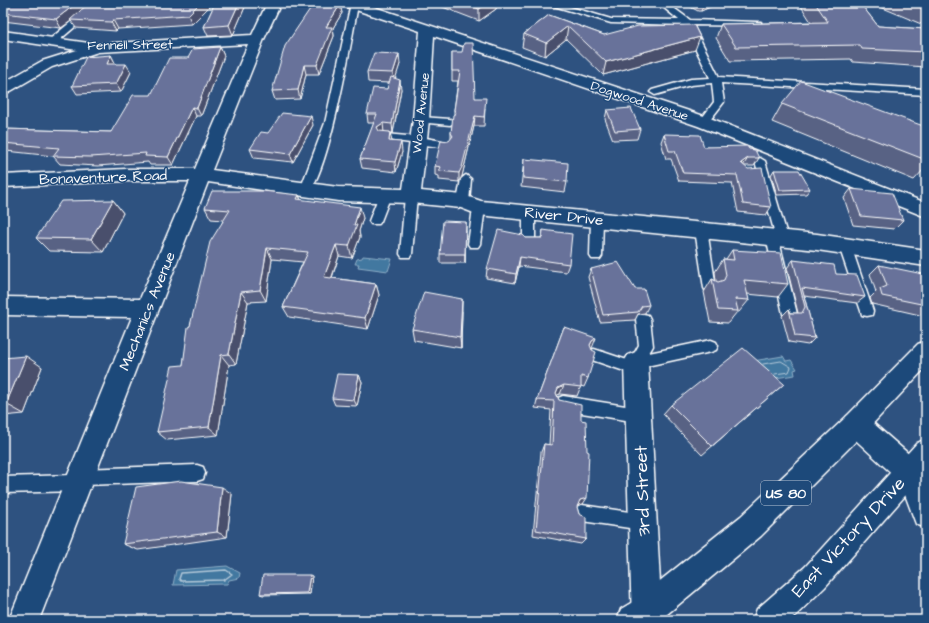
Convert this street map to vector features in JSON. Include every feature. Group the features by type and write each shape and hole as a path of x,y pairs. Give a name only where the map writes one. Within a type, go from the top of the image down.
{"street":[{"name":"Mechanics Avenue","path":"24,620 147,308 257,39 274,3"},
{"name":"Dogwood Avenue","path":"351,4 704,122 926,210"},
{"name":"Wood Avenue","path":"411,196 421,120 427,30"},
{"name":"Fennell Street","path":"3,35 96,48 257,39"},
{"path":"3,89 47,64 96,48"},
{"name":"River Drive","path":"202,175 338,194 411,196 471,205 597,220 845,246 926,258"},
{"name":"Bonaventure Road","path":"3,181 126,176 202,175"},
{"path":"3,306 147,308"},
{"name":"US 80","path":"642,617 751,526 856,424 926,351"},
{"name":"3rd Street","path":"636,365 643,522 642,617"},
{"path":"856,424 918,462 926,514"},
{"name":"East Victory Drive","path":"768,620 815,577 918,462"}],"lane":[{"path":"548,3 611,21 770,24"},
{"path":"662,3 687,22 716,80 719,102 704,122"},
{"path":"305,190 315,168 333,110 351,4"},
{"path":"53,41 89,12"},
{"path":"655,92 691,82 716,80 926,92"},
{"path":"421,120 450,122"},
{"path":"385,137 447,145"},
{"path":"750,171 762,166 777,238 790,314"},
{"path":"466,179 471,205 474,244"},
{"path":"375,220 385,195"},
{"path":"406,254 411,196"},
{"path":"529,212 529,243"},
{"path":"596,256 597,220"},
{"path":"701,230 710,288"},
{"path":"845,246 868,311"},
{"path":"636,365 646,346 643,319"},
{"path":"594,355 636,365 711,346"},
{"path":"561,402 638,415"},
{"path":"3,485 197,473"},
{"path":"582,513 643,522"}],"water":[{"path":"363,256 392,259 388,271 358,267 359,264 355,264 357,259 362,258"},
{"path":"783,356 786,361 791,360 797,369 794,370 795,375 762,380 753,361"},
{"path":"227,566 240,573 239,578 229,580 227,584 173,585 176,570"}],"building":[{"path":"3,3 41,3 51,5 54,3 77,3 56,19 3,13"},
{"path":"89,3 200,3 188,15 113,20 111,22 70,20"},
{"path":"215,3 239,3 229,25 204,27"},
{"path":"314,3 340,5 326,27 332,27 317,65 304,65 298,90 272,91 285,46"},
{"path":"464,3 488,3 479,9"},
{"path":"815,3 860,3 878,26 926,29 926,52 862,49 860,45 736,47 721,24 828,22"},
{"path":"912,3 926,3 926,9"},
{"path":"549,15 604,35 638,26 694,25 700,37 606,62 568,26 546,43 524,34"},
{"path":"464,43 473,43 475,98 486,98 484,117 475,116 462,167 459,173 439,171 441,167 435,166 441,140 449,141 453,136 451,133 453,115 456,113 454,110 460,71 452,71 452,52 462,52"},
{"path":"220,47 197,108 192,107 168,157 145,156 146,153 91,157 53,156 59,148 3,143 3,129 111,132 133,95 151,95 169,58 188,58 193,49"},
{"path":"374,53 399,54 393,73 367,72"},
{"path":"111,55 107,64 126,64 116,84 72,86 86,57"},
{"path":"391,77 400,80 392,124 383,123 377,127 379,131 390,132 389,141 401,142 395,162 360,159 377,114 367,114 373,88 387,89"},
{"path":"801,81 926,127 926,160 782,104"},
{"path":"631,108 640,129 615,131 607,110"},
{"path":"282,113 311,116 290,154 250,149 261,132 268,133"},
{"path":"664,134 700,135 704,147 747,146 749,149 755,150 759,158 748,158 741,163 748,169 762,168 771,207 743,204 737,175 683,173 675,151 669,151"},
{"path":"524,159 568,163 567,182 523,178"},
{"path":"774,170 799,170 810,189 780,190"},
{"path":"851,189 892,193 903,220 861,216"},
{"path":"212,191 263,191 299,195 297,199 360,207 354,225 357,225 349,246 336,245 324,277 376,284 365,318 283,307 308,252 267,248 260,290 241,292 229,354 221,355 209,427 157,432 172,366 183,365 188,327 190,326 210,242 230,210 205,208"},
{"path":"113,200 91,239 36,238 61,201"},
{"path":"443,221 466,222 465,254 440,254"},
{"path":"498,230 523,235 526,238 542,238 543,230 572,234 569,264 520,257 516,274 487,269"},
{"path":"732,250 781,253 788,284 744,280 749,300 735,299 738,311 718,310 712,279 718,282 724,280 726,275 723,259 734,260"},
{"path":"793,260 834,265 836,274 857,275 865,297 802,288 815,338 795,336 789,309 791,313 802,313 805,307"},
{"path":"618,262 635,289 644,289 649,305 642,306 638,312 603,315 591,269"},
{"path":"879,265 923,274 926,287 926,305 882,296 880,289 887,286"},
{"path":"424,292 462,299 460,337 412,329"},
{"path":"564,327 596,338 590,345 592,350 596,352 588,378 581,376 581,387 564,385 558,388 556,393 559,400 581,405 581,420 586,421 587,451 589,452 587,498 580,500 577,507 579,514 586,517 586,539 536,530 544,444 552,445 554,401 537,400"},
{"path":"743,348 784,384 712,446 671,405"},
{"path":"26,356 6,404 3,405 3,358"},
{"path":"337,374 359,375 354,400 332,398"},
{"path":"181,481 222,487 217,532 123,544 136,487"},
{"path":"263,575 310,575 307,593 260,594"}]}
